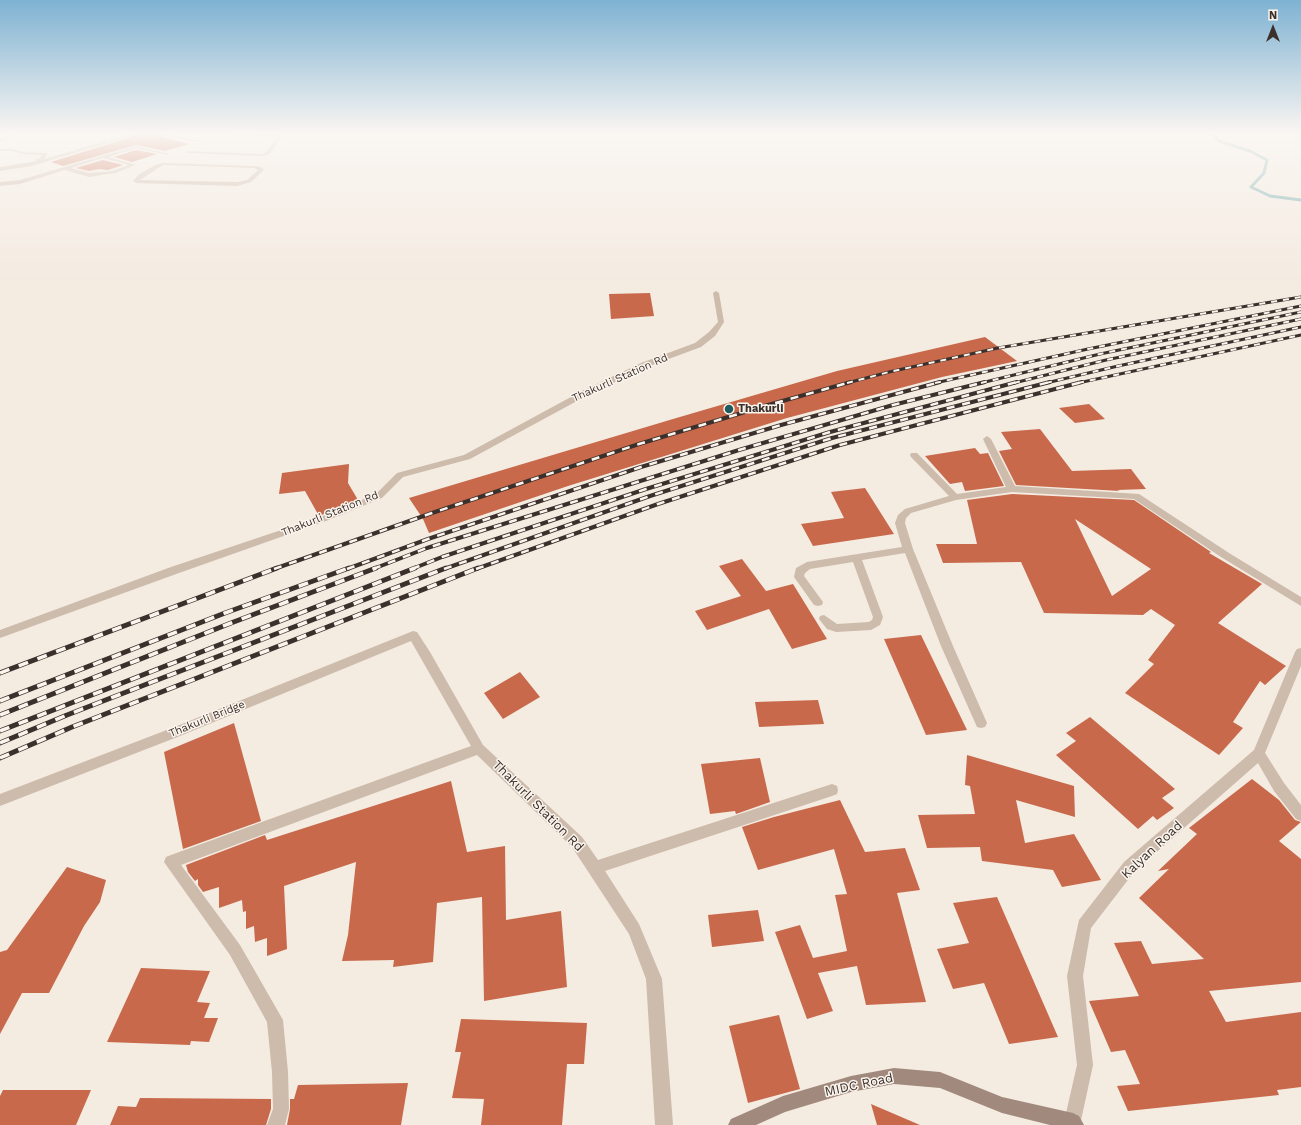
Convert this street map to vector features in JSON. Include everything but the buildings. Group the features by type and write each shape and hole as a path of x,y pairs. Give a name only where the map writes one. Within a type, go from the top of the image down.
{"street":[{"name":"Thakurli Station Rd","path":"0,634 175,570 324,519 379,496 400,475 467,457 585,393 644,365 698,345 712,334 721,322 716,293"},
{"path":"987,439 1012,489"},
{"path":"914,455 955,498"},
{"path":"981,723 947,646 908,549 900,523 901,516 908,511 955,498 1012,489 1136,496 1225,555 1301,602"},
{"path":"818,602 799,577 800,571 807,566 908,549"},
{"path":"824,619 831,626 836,628 871,626 876,622 878,617 856,557"},
{"name":"Thakurli Station Rd","path":"413,635 479,748 577,842 592,862 634,929 654,979 664,1125"},
{"name":"Thakurli Bridge","path":"0,800 176,732 413,635"},
{"name":"Kalyan Road","path":"1074,1124 1085,1065 1075,976 1084,925 1129,868 1259,754 1301,652"},
{"path":"276,1125 281,1109 280,1072 275,1020 235,950 171,862 479,748"},
{"path":"1259,754 1279,787 1301,815"},
{"path":"595,868 832,790"},
{"name":"MIDC Road","path":"737,1125 783,1104 851,1084 894,1076 940,1080 1002,1105 1074,1124"}],"waterway":[{"path":"1253,184 1251,187 1270,196 1301,200"}],"railway":[{"path":"847,383 889,372 998,348 1301,297"},
{"path":"935,383 1088,349 1301,306"},
{"path":"981,383 1100,354 1301,312"},
{"path":"1014,383 1106,360 1301,319"},
{"path":"1047,383 1301,327"},
{"path":"1079,383 1301,335"},
{"path":"274,569 432,513 639,444 768,405 851,382"},
{"path":"347,569 428,539 641,467 781,425 940,382"},
{"path":"981,383 985,382"},
{"path":"412,569 442,557 646,489 830,432 1017,382"},
{"path":"373,569 427,548 739,450 893,405 981,383"},
{"path":"444,569 650,496 832,438 1047,383"},
{"path":"476,569 658,504 840,445 1079,383"},
{"path":"0,673 277,568"},
{"path":"0,701 225,613 349,568"},
{"path":"0,715 231,623 376,568"},
{"path":"0,731 415,568"},
{"path":"0,743 67,715 446,568"},
{"path":"0,758 72,727 478,568"}],"place":[{"name":"Thakurli","path":"729,409"}]}
